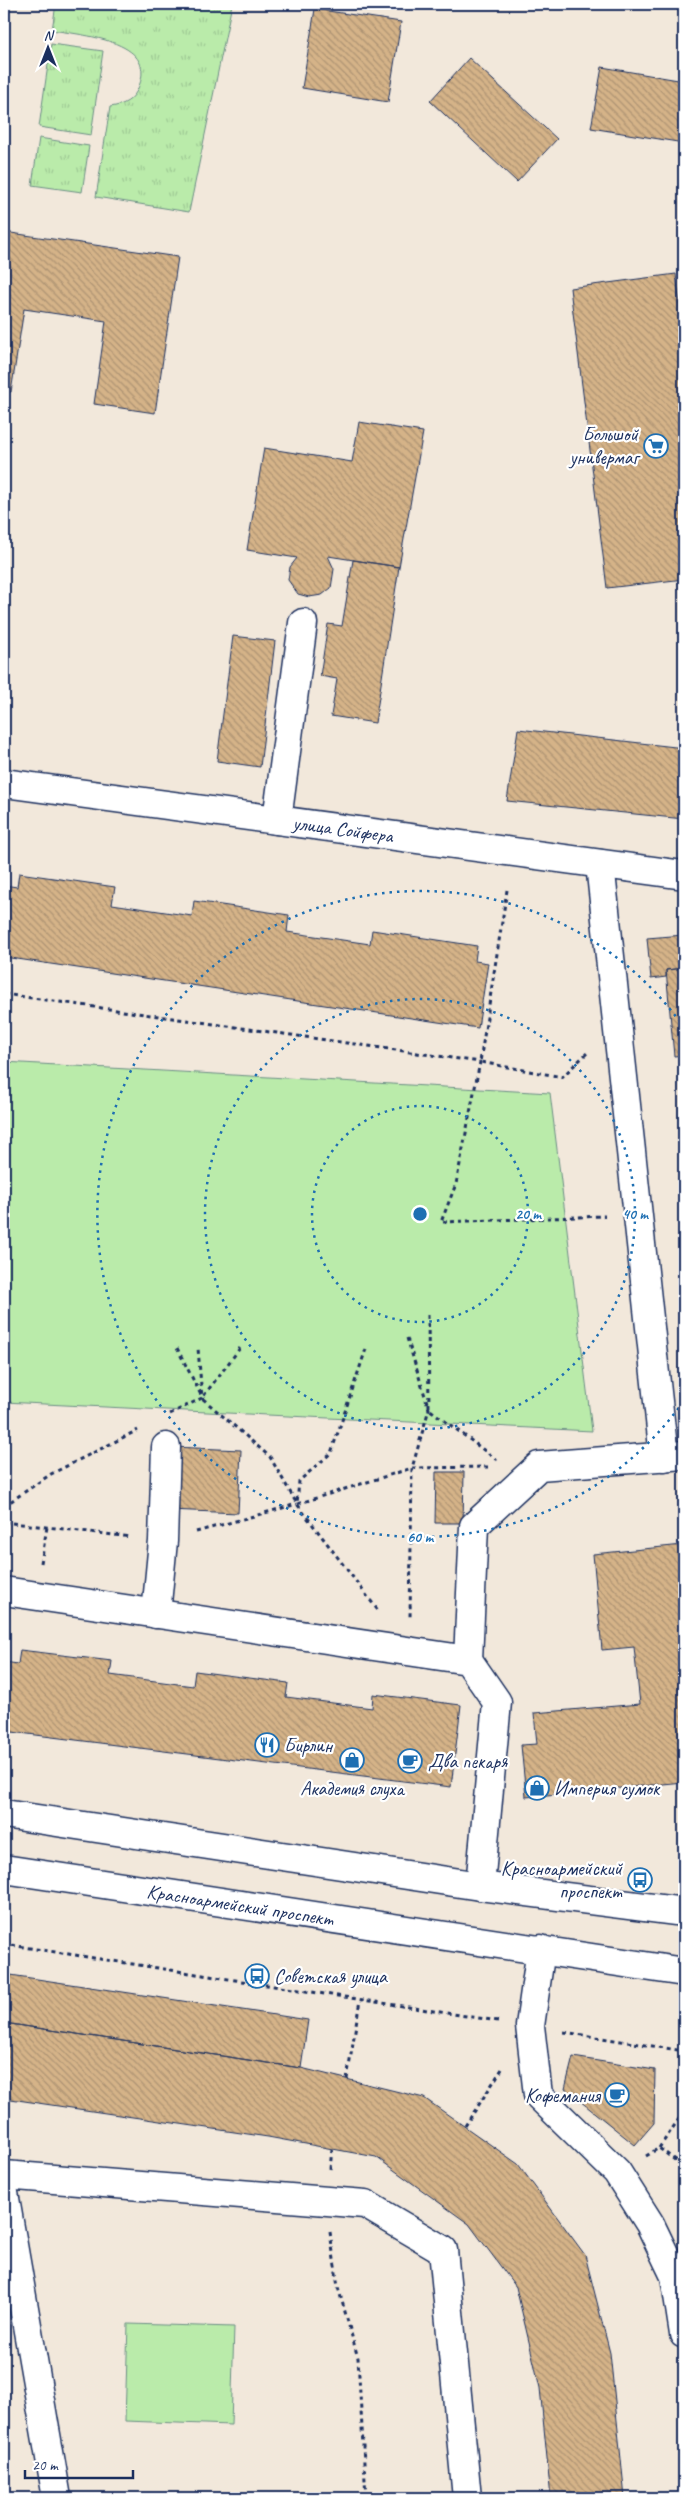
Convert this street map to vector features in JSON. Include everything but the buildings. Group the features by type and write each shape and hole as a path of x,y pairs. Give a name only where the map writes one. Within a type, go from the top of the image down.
{"main road":[{"path":"276,820 303,623"},
{"name":"улица Сойфера","path":"4,783 684,875"},
{"path":"480,1886 497,1702 468,1660 474,1526 515,1474 539,1466 674,1456 638,1215 600,864"},
{"path":"156,1614 163,1541 166,1447"},
{"path":"4,1591 468,1660"},
{"path":"4,1814 480,1886 684,1912"},
{"name":"Красноармейский проспект","path":"4,1869 684,1972"},
{"path":"541,1949 530,2026 538,2095 617,2172 650,2224 675,2276 684,2334"},
{"path":"4,2175 365,2204 443,2250 467,2498"},
{"path":"4,2193 57,2498"}],"path":[{"path":"507,890 480,1062 456,1184 441,1222 638,1215"},
{"path":"4,994 480,1062 562,1077 617,1023"},
{"path":"410,1652 412,1468 429,1409 428,1315"},
{"path":"407,1338 429,1409 515,1474"},
{"path":"177,1348 202,1398 270,1458 297,1504 410,1652"},
{"path":"198,1348 202,1398"},
{"path":"167,1416 202,1398 240,1348"},
{"path":"297,1504 299,1481 331,1453 366,1348"},
{"path":"4,1506 51,1474 140,1429"},
{"path":"297,1504 412,1468 515,1474"},
{"path":"4,1944 683,2050 683,2113 658,2148 617,2172"},
{"path":"347,2079 360,2000"},
{"path":"465,2126 503,2068"},
{"path":"658,2148 684,2167"},
{"path":"326,2201 338,2287 358,2358 366,2498"}],"green space":[{"path":"56,4 232,4 189,212 96,197 110,107 124,103 134,95 139,86 142,71 137,59 127,49 97,38 52,30"},
{"path":"51,44 103,51 91,135 39,127"},
{"path":"39,138 89,146 82,192 32,185"},
{"path":"4,1062 550,1093 592,1431 4,1402"},
{"path":"128,2324 234,2327 231,2425 125,2421"}],"tram line":[{"path":"666,4 684,7"}],"place":[{"name":"Большой универмаг","path":"656,446"},
{"name":"Бирлин","path":"267,1745"},
{"name":"Академия слуха","path":"352,1760"},
{"name":"Два пекаря","path":"410,1761"},
{"name":"Империя сумок","path":"537,1788"},
{"name":"Красноармейский проспект","path":"640,1880"},
{"name":"Советская улица","path":"257,1976"},
{"name":"Кофемания","path":"617,2095"}]}
